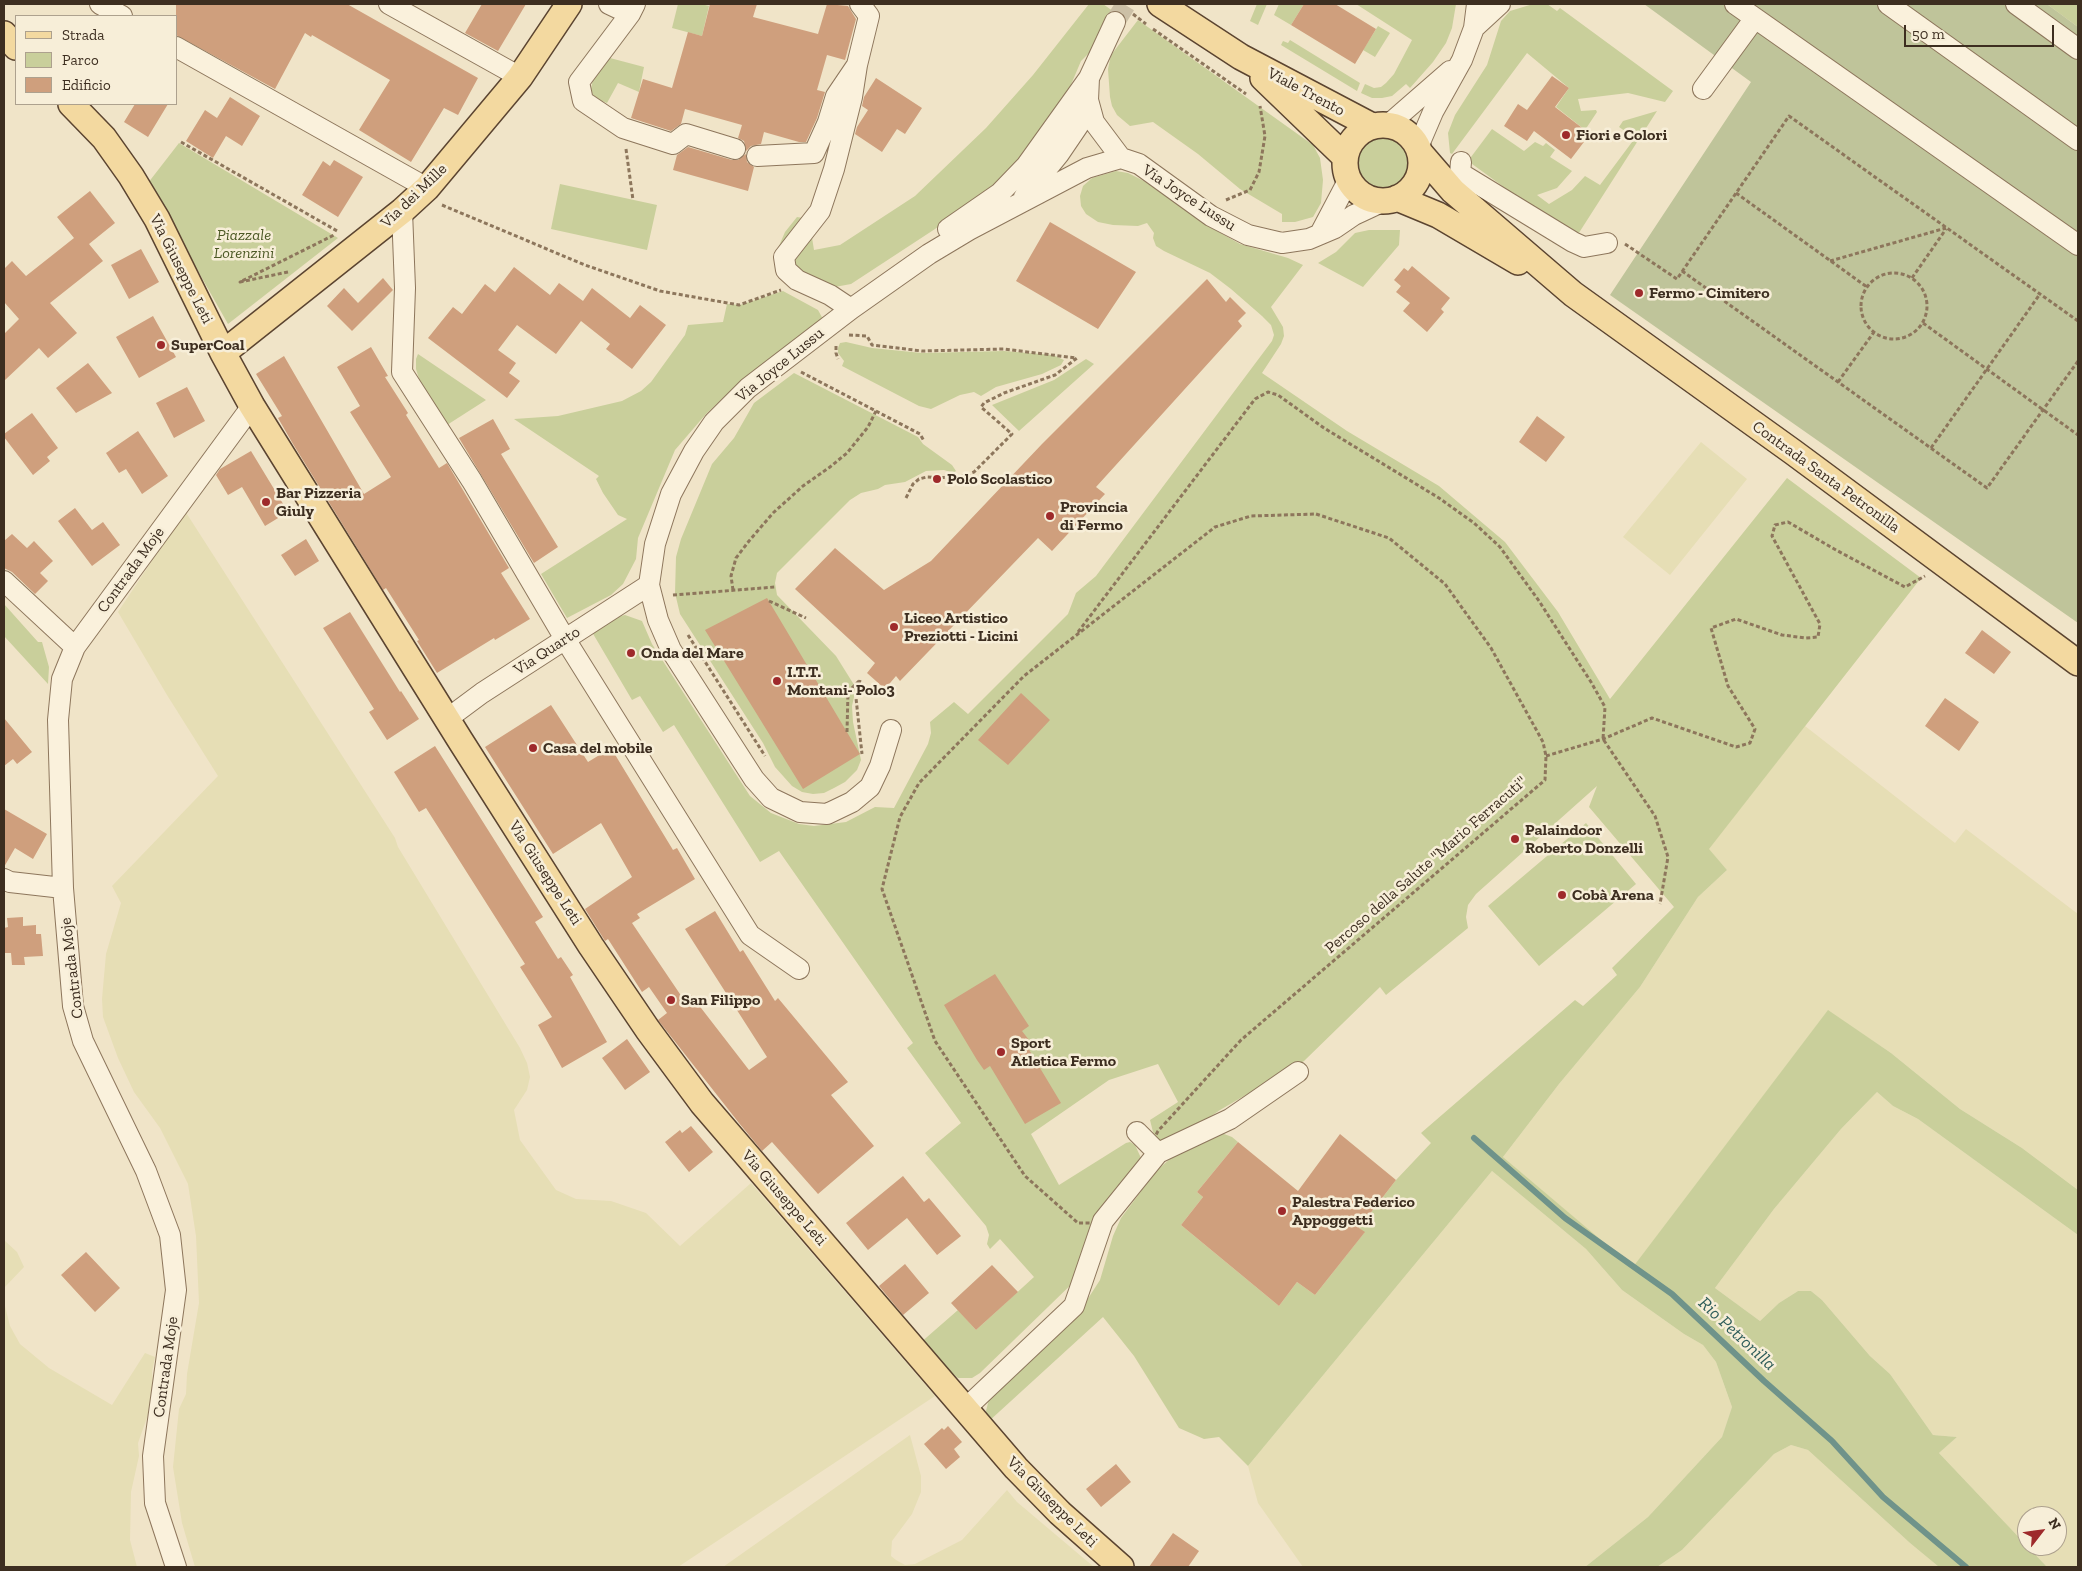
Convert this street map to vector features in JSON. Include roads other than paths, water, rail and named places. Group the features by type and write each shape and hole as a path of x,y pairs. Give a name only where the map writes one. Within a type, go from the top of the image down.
{"main road":[{"name":"Via dei Mille","path":"223,353 402,211 427,188 520,77 569,4"},
{"name":"Viale Trento","path":"1160,4 1241,57 1380,125 1405,131 1419,151"},
{"path":"4,34 15,46"},
{"name":"Viale Trento","path":"1241,57 1347,168 1356,190 1370,198 1390,200"},
{"name":"Via Giuseppe Leti","path":"72,105 104,138 144,198 252,406 591,946 648,1030 702,1103 1016,1468 1060,1513 1121,1567"},
{"name":"Viale Trento","path":"1347,168 1349,145 1356,136 1380,125"},
{"path":"1390,200 1410,190 1418,179 1421,167 1419,151"},
{"name":"Contrada Santa Petronilla","path":"1419,151 1453,191 1573,294 1793,452 2078,663"},
{"name":"Contrada Santa Petronilla","path":"1390,200 1438,214 1573,294"}],"street":[{"path":"100,4 120,15"},
{"path":"389,4 520,77"},
{"path":"609,4 632,9 579,82 583,101 623,128 673,144 686,134 735,149"},
{"path":"851,309 830,294 797,280 786,270 784,257 820,210 834,169 869,16 860,4"},
{"path":"1419,151 1433,112 1462,60 1474,28 1477,4"},
{"path":"1474,28 1500,4"},
{"path":"1736,4 2078,245"},
{"path":"1888,4 2078,140"},
{"path":"2016,4 2078,49"},
{"path":"929,254 945,232 1000,193 1026,166 1090,78 1120,16"},
{"path":"1703,89 1755,18"},
{"path":"178,48 427,188"},
{"path":"1380,125 1412,106 1462,60"},
{"path":"757,156 814,153 828,122 836,96 857,65"},
{"path":"1018,204 1059,154 1078,126 1088,100 1090,78"},
{"path":"1088,100 1094,122 1121,158"},
{"name":"Via Joyce Lussu","path":"891,730 880,766 870,787 852,802 828,814 800,812 771,798 754,779 671,650 658,620 650,585 655,544 672,494 694,451 714,422 748,388 851,309 929,254 1087,168 1121,158 1139,164 1211,216 1248,235 1282,243 1309,239 1335,228 1354,215 1390,200"},
{"path":"1461,162 1460,173 1572,242 1584,247 1615,242"},
{"path":"1320,234 1347,168"},
{"path":"402,211 405,288 402,372 472,481 565,639 750,935 799,969"},
{"name":"Contrada Moje","path":"176,1567 155,1503 153,1456 176,1290 170,1235 146,1171 83,1042 73,1006 64,888 58,720 62,679 75,647 252,406"},
{"path":"4,581 75,647"},
{"name":"Via Quarto","path":"447,719 482,693 650,585"},
{"path":"4,878 10,882 64,888"},
{"path":"966,1408 1074,1306 1103,1221 1148,1143 1230,1119 1298,1072"}],"waterway":[{"name":"Rio Petronilla","path":"1474,1138 1565,1218 1672,1294 1764,1381 1832,1441 1883,1497 1966,1567"}],"tunnel":[{"path":"1115,22 1126,4"}],"place":[{"name":"Fiori e Colori","path":"1566,135"},
{"name":"Fermo - Cimitero","path":"1639,293"},
{"name":"SuperCoal","path":"161,345"},
{"name":"Polo Scolastico","path":"937,479"},
{"name":"Bar Pizzeria Giuly","path":"266,502"},
{"name":"Provincia di Fermo","path":"1050,516"},
{"name":"Liceo Artistico Preziotti - Licini","path":"894,627"},
{"name":"Onda del Mare","path":"631,653"},
{"name":"I.T.T. Montani- Polo3","path":"777,681"},
{"name":"Casa del mobile","path":"533,748"},
{"name":"Palaindoor Roberto Donzelli","path":"1515,839"},
{"name":"Cobà Arena","path":"1562,895"},
{"name":"San Filippo","path":"671,1000"},
{"name":"Sport Atletica Fermo","path":"1001,1052"},
{"name":"Palestra Federico Appoggetti","path":"1282,1211"}],"park label":[{"name":"Piazzale Lorenzini","path":"244,244"}]}
